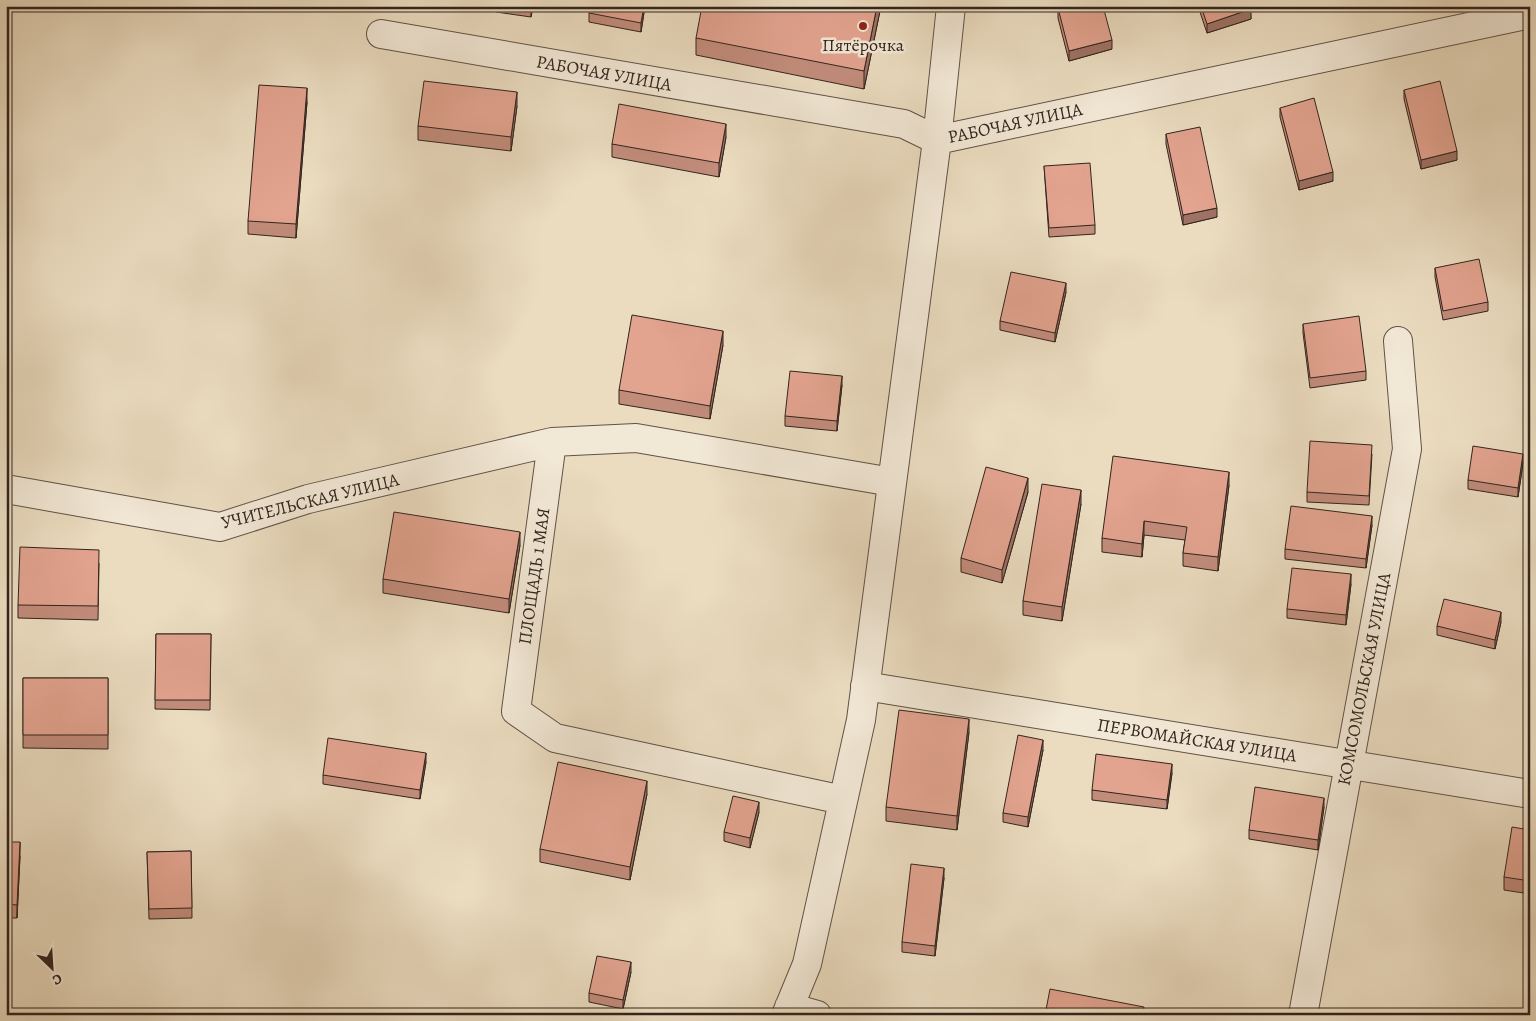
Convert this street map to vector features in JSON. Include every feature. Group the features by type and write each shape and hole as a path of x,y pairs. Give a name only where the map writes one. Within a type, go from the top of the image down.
{"street":[{"path":"818,1015 788,1011 807,964 861,720 937,140 951,6"},
{"name":"РАБОЧАЯ УЛИЦА","path":"381,34 904,124 937,140 1530,14"},
{"name":"КОМСОМОЛЬСКАЯ УЛИЦА","path":"1303,1015 1407,449 1398,342"},
{"path":"552,442 636,438 892,482"},
{"name":"УЧИТЕЛЬСКАЯ УЛИЦА","path":"6,488 220,527 308,499 552,442"},
{"name":"ПЛОЩАДЬ 1 МАЯ","path":"552,442 516,711 554,738 843,800"},
{"name":"ПЕРВОМАЙСКАЯ УЛИЦА","path":"865,686 1530,794"}],"building":[{"path":"591,6 644,6 641,23 589,13"},
{"path":"702,6 877,6 864,71 696,38"},
{"path":"1065,6 1103,6 1112,40 1069,51 1058,8"},
{"path":"1201,6 1250,6 1251,9 1207,24"},
{"path":"424,81 517,92 511,137 418,126"},
{"path":"1440,81 1457,151 1421,160 1404,90"},
{"path":"259,85 307,88 296,224 248,221"},
{"path":"1314,98 1333,172 1299,181 1280,108"},
{"path":"619,104 726,124 719,163 612,144"},
{"path":"1200,127 1217,208 1183,215 1166,134"},
{"path":"1090,163 1095,225 1049,228 1044,166"},
{"path":"1479,259 1488,302 1443,311 1435,268"},
{"path":"1011,272 1066,283 1055,333 1000,321"},
{"path":"632,315 723,331 710,406 619,390"},
{"path":"1359,316 1366,371 1310,378 1303,324"},
{"path":"790,371 842,376 837,421 785,416"},
{"path":"1310,441 1372,445 1369,496 1307,492"},
{"path":"1473,446 1523,454 1518,488 1468,480"},
{"path":"1113,456 1229,472 1218,557 1183,553 1187,527 1144,521 1142,544 1102,538"},
{"path":"986,467 1028,478 1002,570 961,558"},
{"path":"1042,484 1081,490 1062,607 1023,601"},
{"path":"1291,506 1372,516 1366,559 1285,549"},
{"path":"394,512 520,532 509,599 383,579"},
{"path":"20,547 99,550 98,606 18,605"},
{"path":"1292,568 1351,574 1346,615 1287,609"},
{"path":"1444,599 1501,612 1495,640 1437,626"},
{"path":"156,634 211,634 210,700 155,700"},
{"path":"23,678 108,678 108,735 23,735"},
{"path":"899,710 969,719 957,816 886,807"},
{"path":"1018,735 1043,740 1028,817 1003,813"},
{"path":"328,738 426,753 420,790 323,775"},
{"path":"1096,754 1172,764 1167,800 1092,790"},
{"path":"558,762 647,781 630,867 540,849"},
{"path":"1255,787 1324,798 1318,840 1249,830"},
{"path":"733,796 759,802 750,838 724,832"},
{"path":"1512,827 1530,830 1530,881 1504,877"},
{"path":"6,842 20,842 17,905 6,904"},
{"path":"191,851 192,908 149,909 147,852"},
{"path":"911,864 944,868 935,946 902,942"},
{"path":"597,956 631,962 623,1000 589,993"},
{"path":"1050,989 1144,1007 1143,1015 1045,1015"}],"place":[{"name":"Пятёрочка","path":"863,26"}]}
